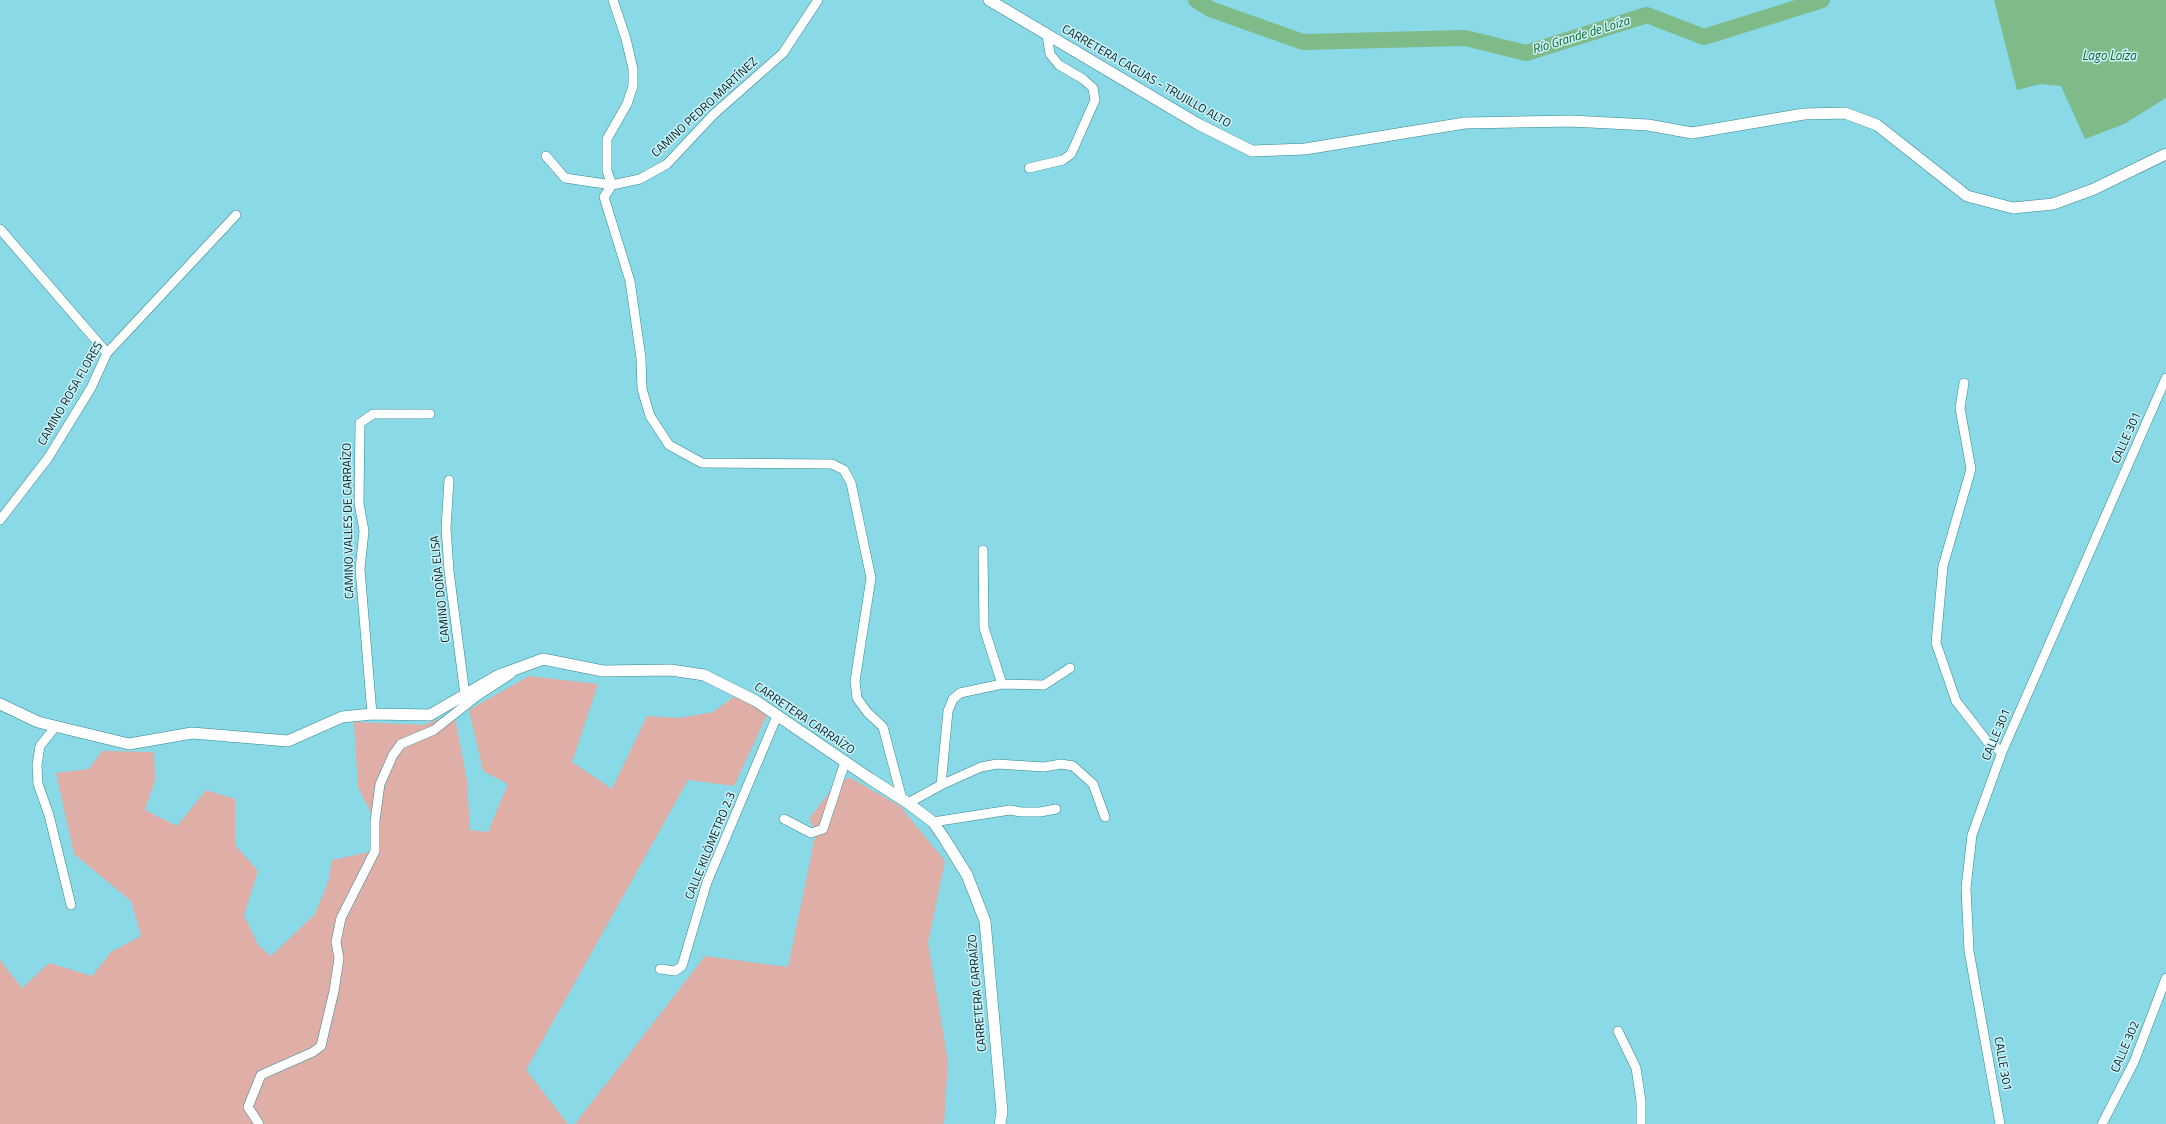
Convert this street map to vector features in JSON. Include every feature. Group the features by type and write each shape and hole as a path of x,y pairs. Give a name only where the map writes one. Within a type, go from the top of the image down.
{"street":[{"path":"612,186 607,171 607,139 626,104 633,86 633,69 626,39 613,0"},
{"name":"CAMINO PEDRO MARTÍNEZ","path":"612,186 640,180 667,164 714,114 783,53 818,0"},
{"name":"CARRETERA CAGUAS - TRUJILLO ALTO","path":"989,0 1198,124 1252,151 1305,149 1465,123 1579,122 1648,125 1692,132 1804,114 1845,113 1876,125 1967,196 2013,208 2053,204 2094,189 2166,154"},
{"path":"1029,168 1063,160 1071,154 1095,100 1093,88 1083,79 1059,65 1050,54 1047,35"},
{"path":"546,156 565,178 612,186"},
{"path":"612,186 604,197 630,280 641,358 642,389 650,416 669,444 702,463 832,464 844,470 851,483 871,578 855,681 857,698 867,712 883,728 905,801 981,767 997,764 1044,767 1061,764 1073,766 1094,784 1104,813"},
{"name":"CAMINO ROSA FLORES","path":"0,520 48,458 90,388 107,353 236,215"},
{"path":"0,229 107,353"},
{"name":"CALLE 301","path":"2000,1124 1970,951 1966,888 1972,835 2002,752 2166,378"},
{"path":"1964,383 1960,408 1971,469 1943,566 1936,643 1956,701 1987,742 2002,752"},
{"name":"CAMINO VALLES DE CARRAÍZO","path":"372,714 360,569 364,531 359,503 360,423 373,414 430,414"},
{"name":"CAMINO DOÑA ELISA","path":"449,480 446,528 449,571 465,696"},
{"path":"983,550 984,628 1002,684"},
{"name":"CARRETERA CARRAÍZO","path":"0,704 38,722 129,744 192,733 288,741 342,717 372,714 430,715 497,676 543,659 603,671 671,670 704,675 756,701 905,801 933,822 967,875 985,921 1002,1112 1000,1124"},
{"path":"259,1124 248,1107 261,1075 313,1052 321,1046 325,1035 338,965 336,942 341,918 375,850 380,784 393,755 401,744 434,730 477,696 521,668"},
{"path":"941,785 948,710 953,699 960,693 1002,684 1044,685 1070,668"},
{"name":"CALLE KILÓMETRO 2.3","path":"660,969 675,971 682,966 707,882 777,716"},
{"path":"56,726 40,746 37,765 38,784 49,815 71,905"},
{"path":"784,819 810,833 823,829 845,762"},
{"path":"933,822 1010,810 1021,812 1040,812 1056,808"},
{"name":"CALLE 302","path":"2102,1124 2134,1062 2166,978"},
{"path":"1618,1031 1636,1068 1641,1101 1641,1124"}],"shaded area":[{"path":"529,676 598,684 572,762 612,789 647,716 679,718 713,712 735,696 768,713 734,786 688,780 526,1070 568,1124 0,1124 0,960 22,988 49,963 92,976 111,952 141,936 131,901 74,854 56,773 89,769 102,751 154,752 155,780 145,810 177,826 206,790 235,799 235,845 258,871 244,915 258,945 271,956 315,914 328,882 332,860 370,852 380,831 358,787 354,722 424,725 454,713 467,780 470,830 488,832 508,784 483,771 469,710"},
{"path":"849,777 900,806 945,861 928,943 948,1061 944,1124 575,1124 705,956 788,967 816,832 809,819 831,790"}],"water":[{"name":"Lago Loíza","path":"1994,0 2166,0 2166,98 2124,124 2085,139 2061,86 2040,84 2017,90"}],"waterway":[{"name":"Río Grande de Loíza","path":"1196,0 1210,9 1303,42 1465,38 1526,53 1647,15 1704,37 1822,0"}]}
